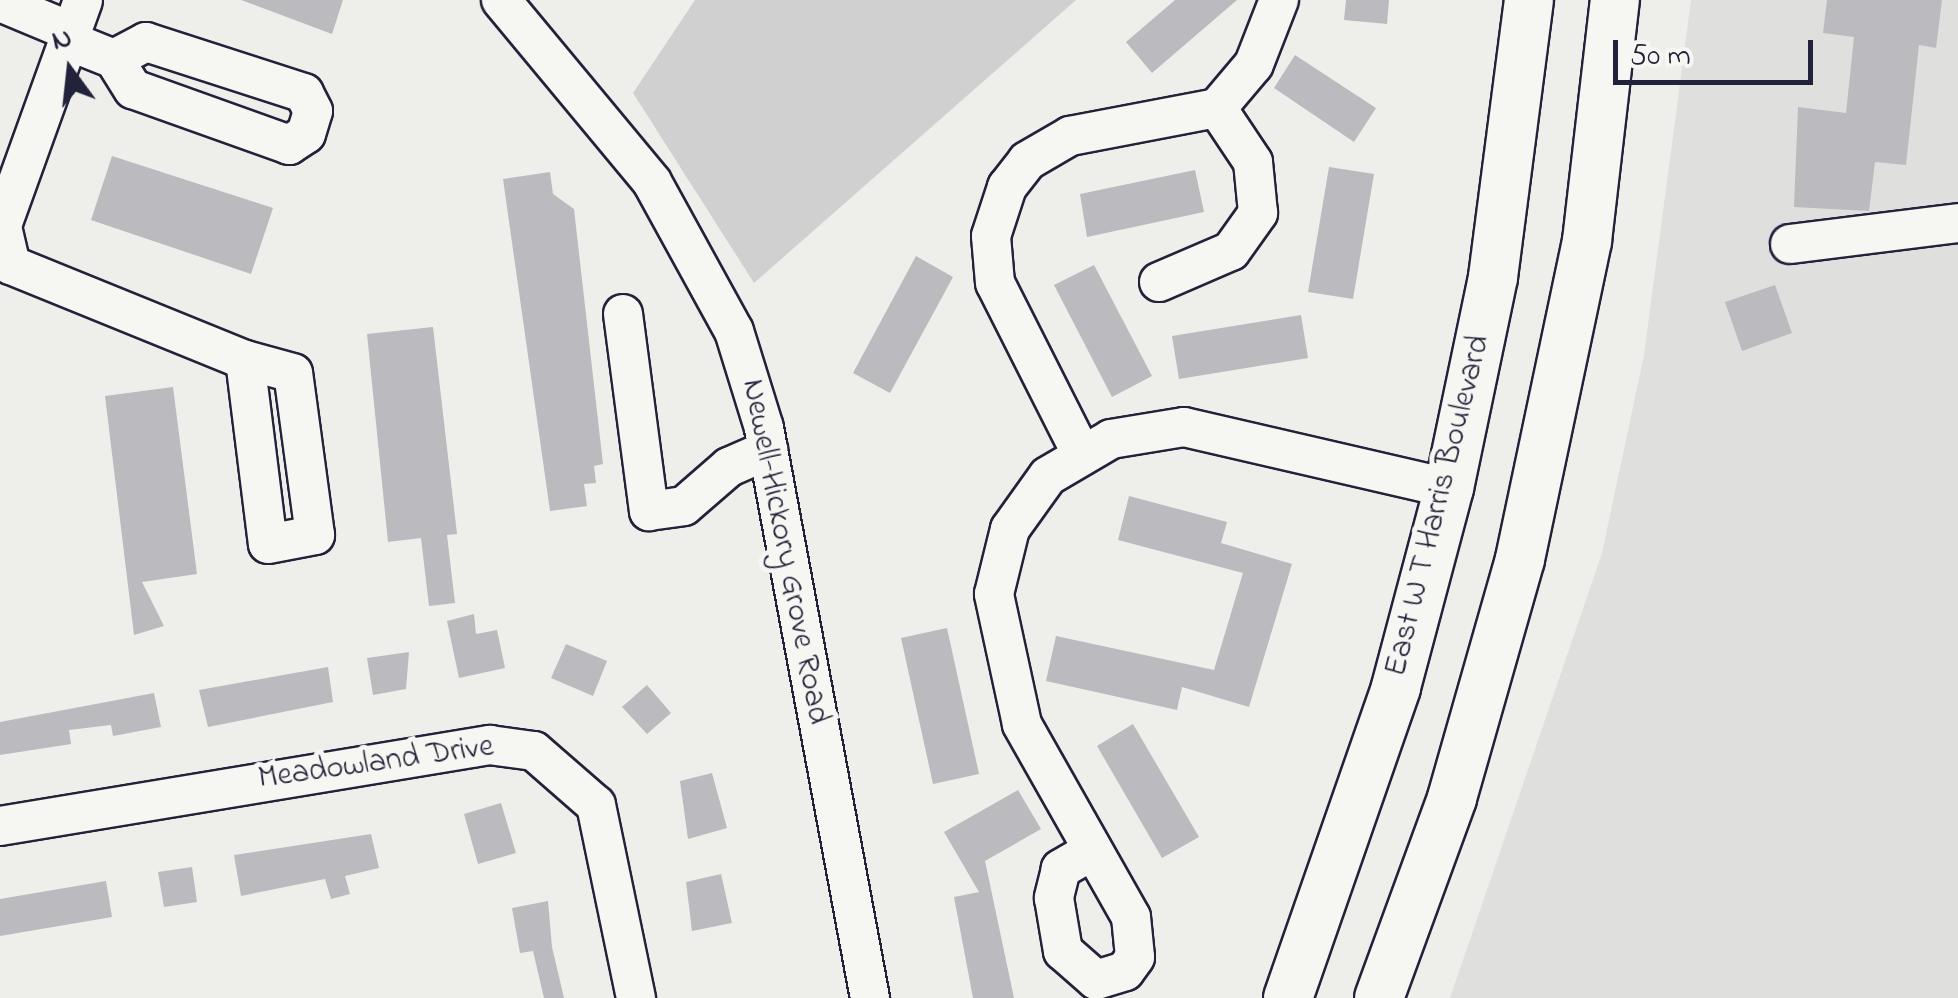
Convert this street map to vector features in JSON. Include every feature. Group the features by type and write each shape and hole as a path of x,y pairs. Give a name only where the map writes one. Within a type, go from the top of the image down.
{"main road":[{"name":"East W T Harris Boulevard","path":"1288,998 1396,686 1449,488 1493,277 1529,0"},
{"path":"1379,998 1452,798 1520,559 1587,241 1615,0"}],"street":[{"name":"Newell-Hickory Grove Road","path":"501,0 606,118 704,264 750,375 768,450 870,998"},
{"path":"1080,451 995,283 991,236 1007,187 1027,161 1070,136 1218,108 1254,64 1279,0"},
{"path":"9,14 75,24 114,60"},
{"path":"75,24 2,231 11,264 245,360 293,373 316,535 268,544 245,360"},
{"path":"1159,282 1231,251 1258,213 1253,162 1218,108"},
{"path":"1790,244 1958,222"},
{"path":"623,314 648,510 684,506 729,467 768,450"},
{"path":"1090,852 1053,792 1010,689 994,594 1022,506 1080,451 1152,429 1219,428 1449,488"},
{"name":"Meadowland Drive","path":"0,826 490,745 522,748 555,762 596,805 636,998"}],"shaded area":[{"path":"695,0 1076,0 754,283 633,93"},
{"path":"1691,0 1958,0 1958,998 1450,998 1602,553 1644,355"}],"building":[{"path":"241,0 343,0 332,34"},
{"path":"1175,0 1237,0 1152,73 1126,42"},
{"path":"1346,0 1389,0 1387,24 1344,20"},
{"path":"1827,0 1942,0 1936,48 1919,45 1906,165 1875,162 1869,211 1794,207 1798,107 1846,113 1854,37 1823,33"},
{"path":"1295,55 1376,108 1354,142 1274,88"},
{"path":"112,156 273,208 251,274 91,220"},
{"path":"1329,167 1374,174 1353,299 1308,292"},
{"path":"1195,170 1204,212 1087,237 1080,194"},
{"path":"550,172 553,194 574,209 603,464 594,466 596,483 584,484 587,506 550,511 503,179"},
{"path":"916,256 953,277 890,393 853,373"},
{"path":"1094,265 1152,376 1112,397 1054,285"},
{"path":"1775,285 1792,333 1742,351 1725,302"},
{"path":"1301,315 1308,358 1179,379 1172,336"},
{"path":"433,327 457,534 447,535 455,603 429,606 421,538 388,542 367,334"},
{"path":"173,387 197,574 142,582 164,626 134,635 105,396"},
{"path":"1129,496 1227,522 1221,543 1292,564 1249,707 1182,687 1177,710 1046,681 1056,636 1214,670 1243,573 1118,540"},
{"path":"474,614 476,634 497,630 505,668 459,678 447,621"},
{"path":"947,628 979,774 933,784 901,638"},
{"path":"566,644 607,661 593,696 551,678"},
{"path":"409,652 406,689 373,695 367,658"},
{"path":"328,667 333,702 208,727 199,690"},
{"path":"647,685 671,713 647,734 622,707"},
{"path":"154,693 161,727 113,736 111,725 69,730 71,744 0,755 0,722"},
{"path":"1133,724 1199,837 1162,858 1097,746"},
{"path":"712,773 727,828 688,839 680,781"},
{"path":"1018,790 1041,829 985,861 1014,998 973,998 954,897 979,892 944,832"},
{"path":"501,803 516,853 478,864 464,814"},
{"path":"371,834 379,868 345,876 350,894 331,899 325,879 241,896 234,855"},
{"path":"192,867 197,902 164,907 158,872"},
{"path":"721,874 732,923 692,931 686,882"},
{"path":"106,881 112,917 0,936 0,899"},
{"path":"548,901 552,947 564,998 544,998 533,951 520,953 512,908"}]}
